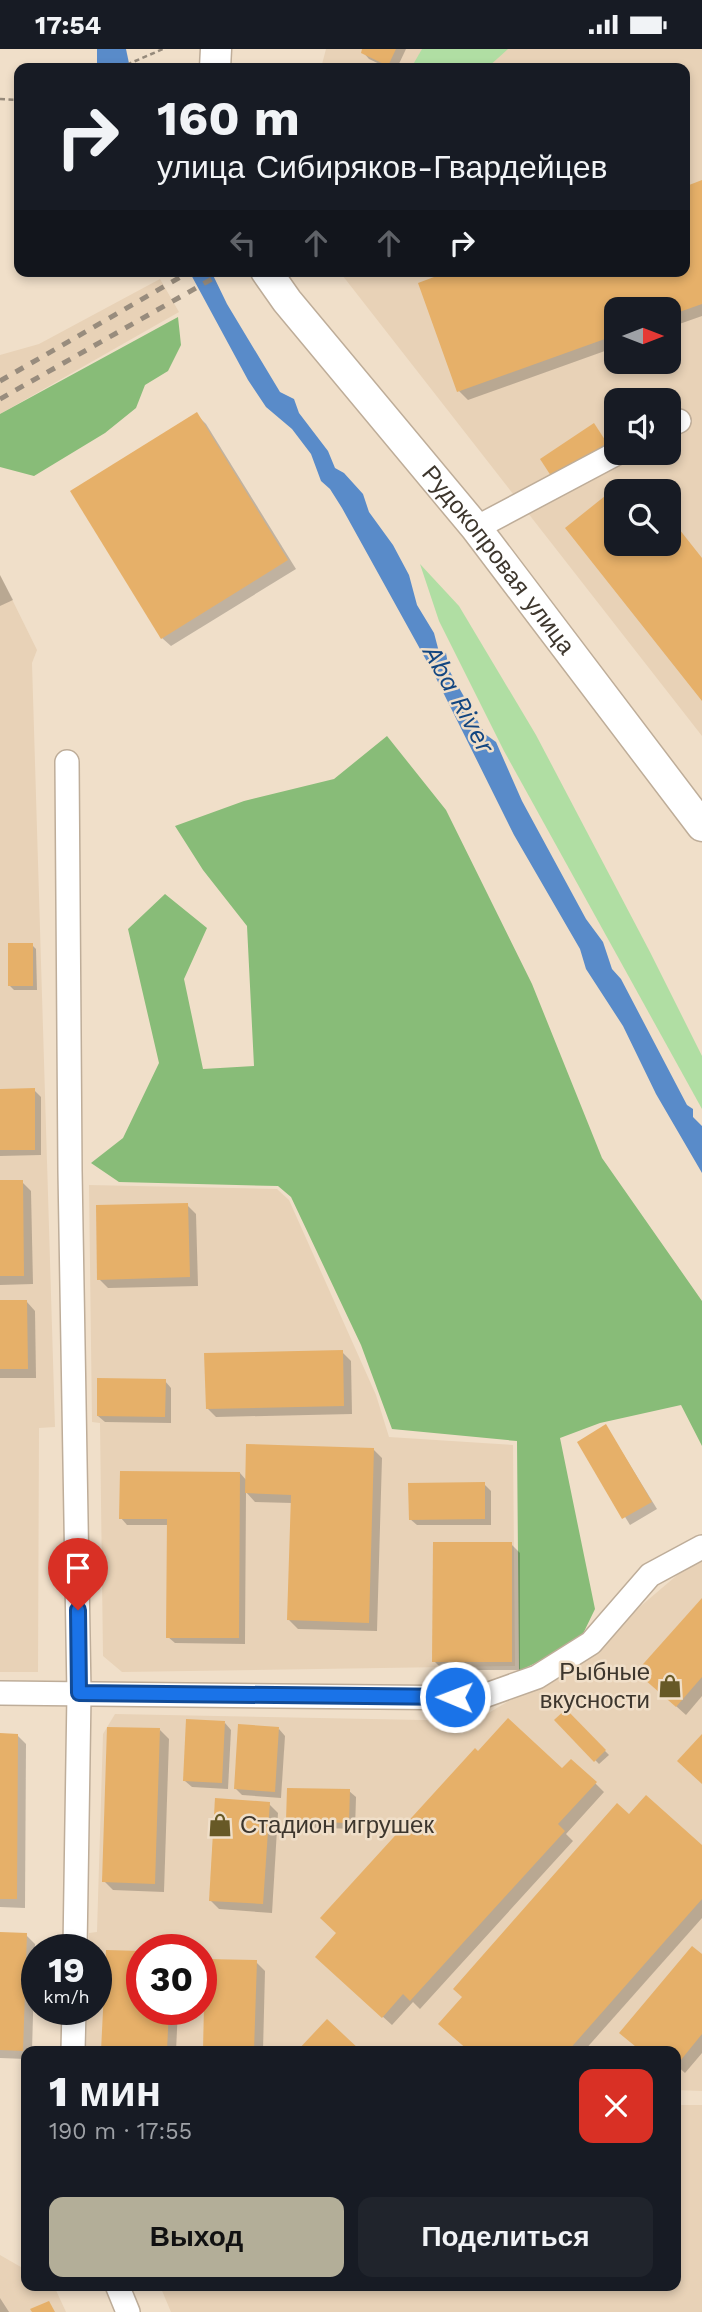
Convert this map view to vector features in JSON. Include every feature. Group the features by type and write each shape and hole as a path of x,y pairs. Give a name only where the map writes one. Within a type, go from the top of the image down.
{"main road":[{"name":"Рудокопровая улица","path":"270,277 287,301 476,528 702,826"}],"street":[{"path":"476,528 604,460"},
{"path":"67,762 70,1171 79,1693 75,1934"},
{"path":"0,1693 478,1698 537,1677 591,1643 650,1574 702,1548"},
{"path":"73,2046 74,2025"},
{"path":"119,2291 128,2312"}],"path":[{"path":"131,63 161,51"}],"shaded area":[{"path":"326,49 702,49 702,736 344,277 690,277 690,63 322,63"},
{"path":"160,279 179,312 0,414 0,355 39,344"},
{"path":"0,575 37,650 32,663 55,1427 39,1428 38,1672 0,1672"},
{"path":"89,1185 277,1189 289,1200 376,1395 389,1437 513,1445 515,1666 122,1672 103,1656 100,1423 92,1422"},
{"path":"702,1554 702,2091 681,2090 681,2046 86,2046 87,2025 112,2025 112,1934 89,1933 97,1932 103,1734 115,1714 475,1721 576,1661"},
{"path":"681,2105 702,2105 702,2312 171,2312 162,2291 681,2291"},
{"path":"0,2255 21,2267 21,2291 56,2291 66,2312 0,2312"}],"green space":[{"path":"422,49 508,49 493,63 414,63"},
{"path":"178,317 181,345 168,371 145,385 136,408 105,433 34,476 0,467 0,414"},
{"path":"420,564 459,606 536,735 650,952 702,1056 702,1109 504,751 439,621"},
{"path":"387,736 446,810 532,984 602,1158 702,1301 702,1446 681,1405 600,1423 560,1438 595,1609 579,1642 519,1671 517,1441 392,1429 361,1345 291,1197 278,1186 119,1182 91,1163 123,1138 159,1063 128,929 165,894 207,928 184,979 203,1069 254,1066 247,926 203,870 175,826 244,801 334,779"}],"water":[{"path":"97,49 126,49 129,63 97,63"},
{"name":"Aba River","path":"192,277 214,277 227,304 280,392 294,399 299,413 328,451 335,468 344,473 363,494 369,512 393,545 409,575 417,605 434,633 439,652 446,653 449,670 485,734 496,742 522,801 586,919 603,942 612,969 621,979 687,1105 693,1109 693,1117 702,1126 702,1173 656,1094 623,1026 586,969 580,949 514,835 435,676 342,508 330,489 321,481 311,454 292,429 266,407 248,380"}],"building":[{"path":"362,49 396,49 389,63 382,63 361,53"},
{"path":"702,180 702,304 681,311 681,297 604,297 604,339 457,392 418,283 434,277 690,277 690,185"},
{"path":"197,412 288,560 161,639 70,491"},
{"path":"594,423 604,438 604,445 553,479 540,459"},
{"path":"604,497 604,556 681,556 681,531 702,558 702,701 565,528"},
{"path":"8,943 33,943 33,986 8,986"},
{"path":"35,1088 35,1150 0,1150 0,1089"},
{"path":"0,1180 23,1180 24,1276 0,1276"},
{"path":"188,1203 190,1277 97,1280 96,1205"},
{"path":"0,1300 27,1300 28,1369 0,1369"},
{"path":"343,1350 344,1406 206,1409 204,1353"},
{"path":"97,1378 166,1379 165,1417 97,1416"},
{"path":"606,1424 652,1502 622,1519 577,1442"},
{"path":"246,1444 374,1448 369,1623 287,1620 291,1495 245,1493"},
{"path":"120,1471 240,1472 239,1638 166,1638 167,1519 119,1519"},
{"path":"485,1482 485,1519 409,1520 408,1483"},
{"path":"433,1542 512,1542 512,1662 432,1662"},
{"path":"702,1598 702,1677 676,1707 636,1672"},
{"path":"566,1709 606,1750 594,1762 554,1720"},
{"path":"508,1718 562,1768 571,1759 597,1782 558,1824 565,1831 410,2001 403,1994 382,2018 315,1957 336,1933 320,1918 475,1748 478,1751"},
{"path":"186,1719 225,1721 222,1783 183,1781"},
{"path":"238,1724 279,1727 275,1792 234,1789"},
{"path":"107,1727 160,1728 155,1884 102,1882"},
{"path":"0,1733 18,1734 17,1899 0,1899"},
{"path":"702,1734 702,1784 677,1761"},
{"path":"287,1788 350,1789 349,1823 286,1821"},
{"path":"646,1795 702,1845 702,1899 572,2046 463,2046 438,2024 462,1997 453,1989 617,1803 629,1814"},
{"path":"215,1798 270,1802 263,1904 209,1901"},
{"path":"0,1932 27,1933 21,1934 21,2025 24,2025 21,2051 0,2050"},
{"path":"692,1946 702,1954 702,2034 681,2060 681,2046 635,2046 619,2033"},
{"path":"112,1950 126,1951 126,2025 168,2025 167,2046 101,2046 102,2025 112,2025"},
{"path":"217,1959 257,1960 254,2046 203,2046 204,2025 217,2025"},
{"path":"327,2019 356,2046 302,2046"},
{"path":"49,2301 55,2312 32,2312 30,2309"}],"railway":[{"path":"0,381 181,277"},
{"path":"0,399 215,277"}],"place":[{"name":"Рыбные вкусности","path":"670,1686"},
{"name":"Стадион игрушек","path":"220,1825"}],"route":[{"path":"78,1610 79,1693 455,1697"}]}
